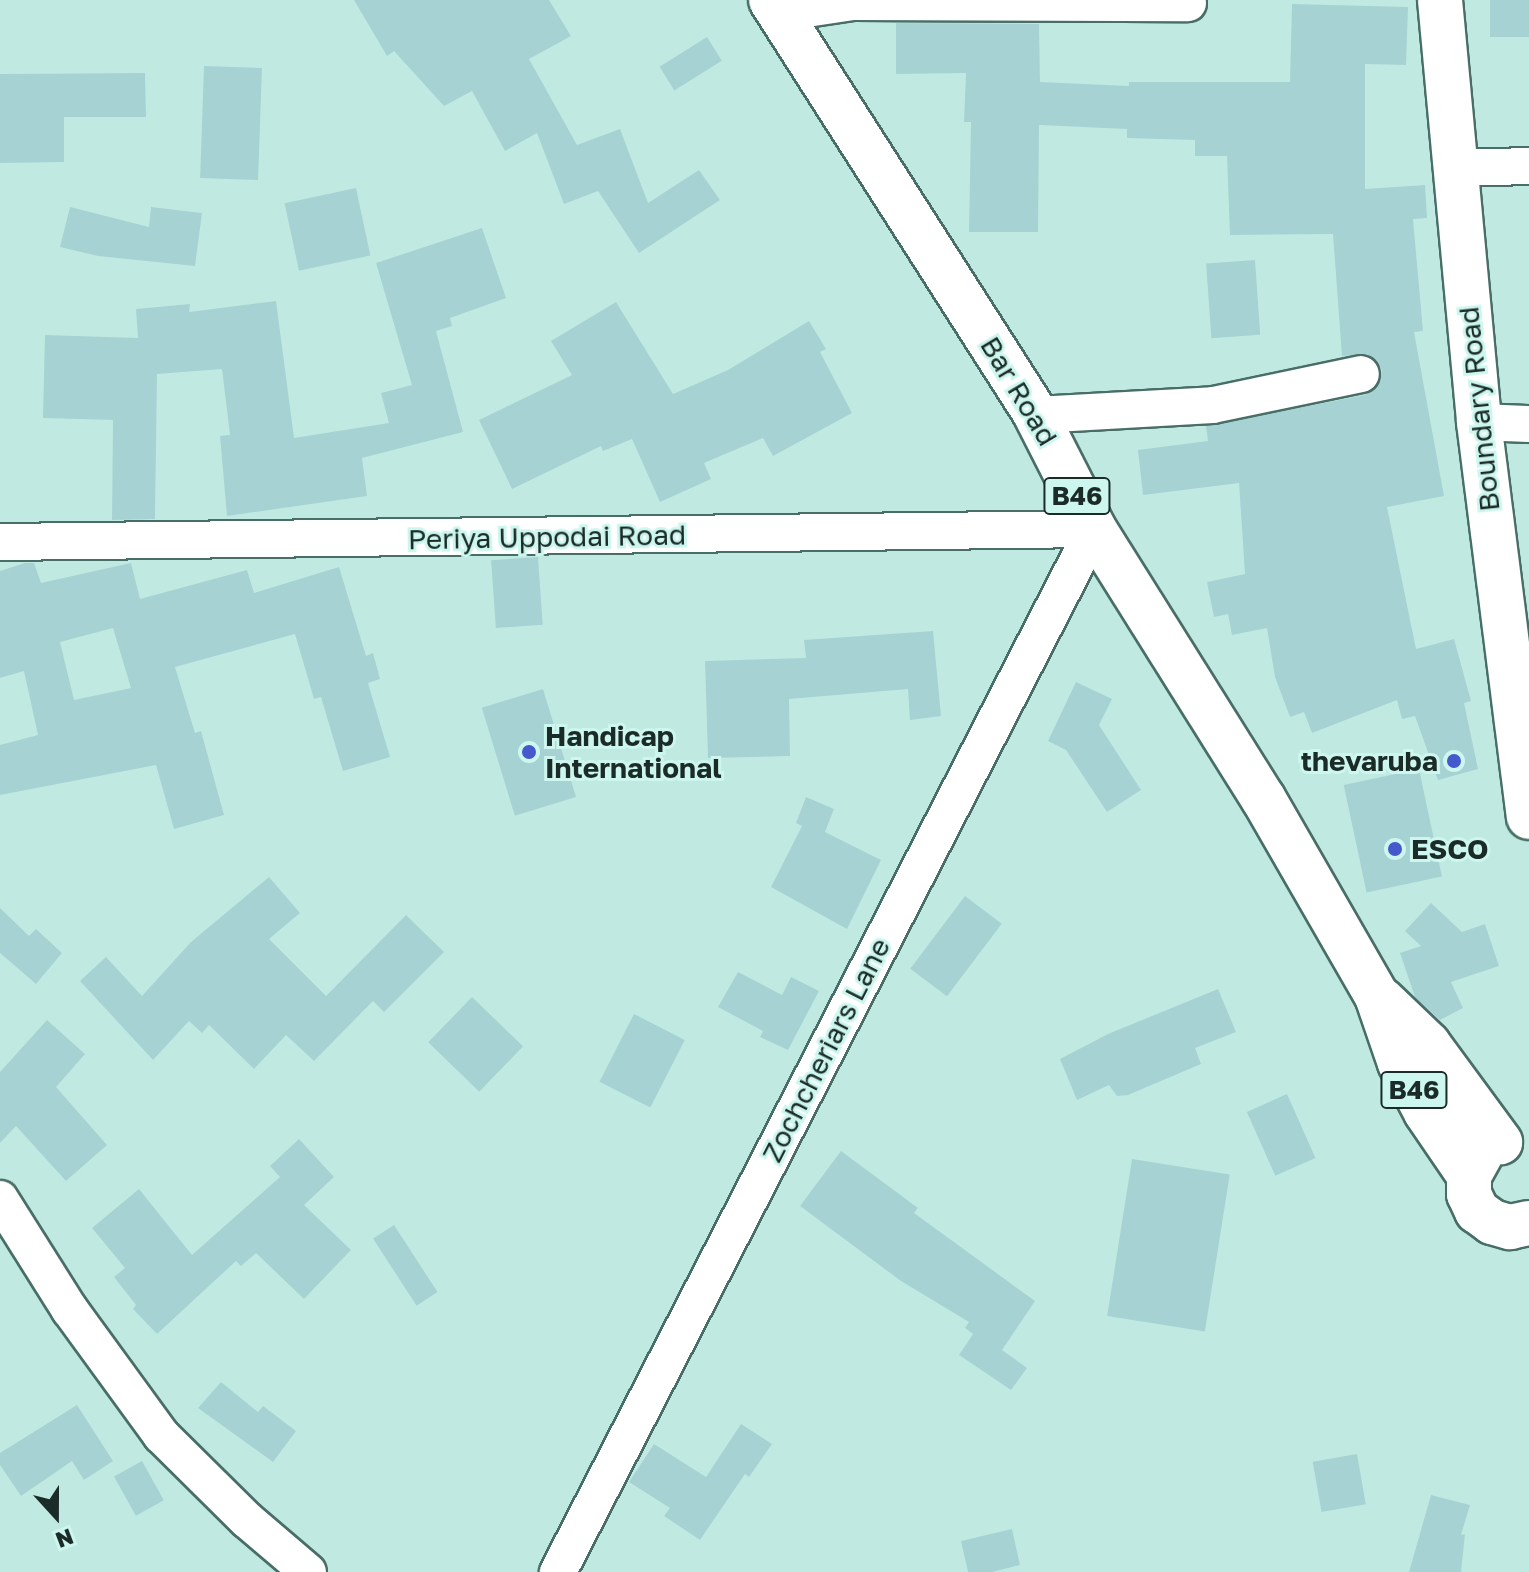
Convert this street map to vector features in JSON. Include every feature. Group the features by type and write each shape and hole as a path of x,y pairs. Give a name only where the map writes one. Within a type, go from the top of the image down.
{"main road":[{"name":"Boundary Road","path":"1440,0 1479,422 1524,750 1529,817"},
{"name":"Bar Road","path":"775,7 1036,415 1094,529 1263,798 1377,996 1400,1063 1426,1112 1469,1175 1469,1194 1477,1211 1492,1222 1523,1231"},
{"name":"Bar Road","path":"1377,996 1428,1044 1514,1144"},
{"path":"1469,1175 1486,1148 1514,1144"}],"street":[{"path":"775,7 853,2 1188,3"},
{"path":"1454,168 1529,166"},
{"path":"1036,415 1213,405 1361,374"},
{"path":"1479,422 1529,424"},
{"name":"Periya Uppodai Road","path":"0,542 1094,529"},
{"name":"Zochcheriars Lane","path":"558,1572 1094,529"},
{"path":"0,1199 70,1310 161,1435 247,1520 308,1572"}],"building":[{"path":"354,0 549,0 571,36 529,59 577,145 620,129 648,203 699,170 720,200 639,253 598,191 564,204 537,133 505,151 472,91 444,106 394,51 387,56"},
{"path":"1490,0 1529,0 1529,37 1490,37"},
{"path":"1292,4 1408,7 1406,65 1365,64 1365,189 1425,185 1427,218 1413,219 1423,331 1414,332 1444,496 1387,507 1416,649 1454,639 1471,701 1464,703 1478,769 1438,780 1415,716 1402,719 1397,700 1312,733 1304,712 1290,717 1275,677 1267,628 1232,635 1228,614 1214,617 1207,582 1245,574 1239,483 1143,495 1138,450 1208,441 1206,426 1365,395 1376,389 1382,370 1376,359 1367,354 1342,356 1333,234 1230,235 1227,156 1195,156 1195,140 1127,138 1127,129 1039,125 1038,232 969,232 971,122 964,122 966,73 896,74 896,23 1039,24 1040,82 1129,86 1129,82 1290,82"},
{"path":"707,37 722,61 674,90 660,67"},
{"path":"204,66 262,68 258,180 200,178"},
{"path":"145,73 146,117 64,117 64,162 0,163 0,74"},
{"path":"356,188 370,255 299,271 285,203"},
{"path":"70,207 149,227 151,207 202,213 195,266 98,256 60,247"},
{"path":"482,228 506,298 450,318 452,326 436,331 463,432 362,458 367,496 227,516 220,436 230,435 222,369 157,374 155,519 112,520 113,420 43,418 45,335 138,338 136,309 190,304 189,312 276,301 294,438 389,423 381,393 412,385 376,263"},
{"path":"1255,260 1260,335 1211,338 1206,263"},
{"path":"616,302 673,394 728,370 809,321 826,349 820,352 852,413 773,456 763,438 704,463 711,479 660,502 632,439 603,451 601,446 512,489 479,420 572,375 551,341"},
{"path":"538,557 543,625 496,628 491,560"},
{"path":"34,563 41,583 131,563 140,599 247,570 254,593 339,567 366,656 373,653 380,679 368,683 390,757 343,771 321,697 314,699 295,634 175,667 195,733 201,731 224,815 174,829 156,765 0,795 0,745 38,735 24,671 0,678 0,571","holes":["113,628 131,688 74,700 60,642"]},
{"path":"933,631 941,716 910,720 908,689 789,699 790,756 708,758 705,661 806,658 804,640"},
{"path":"1076,682 1112,699 1099,725 1141,790 1107,812 1066,750 1048,741"},
{"name":"Handicap International","path":"543,689 576,797 515,816 482,708"},
{"name":"ESCO","path":"1419,769 1442,877 1367,893 1344,785"},
{"path":"806,797 834,809 825,832 881,860 847,929 771,887 802,826 796,823"},
{"path":"269,877 300,913 269,939 326,996 406,915 444,952 384,1012 373,1001 314,1061 286,1035 254,1069 209,1025 202,1033 189,1021 153,1060 80,981 106,957 142,996 191,942"},
{"path":"965,896 1002,924 947,996 910,969"},
{"path":"1431,903 1462,932 1485,924 1499,966 1451,982 1463,1008 1440,1020 1415,997 1400,953 1421,946 1405,931"},
{"path":"0,908 29,936 36,929 62,953 36,984 0,953"},
{"path":"738,972 782,995 791,977 819,991 788,1050 760,1037 763,1031 718,1007"},
{"path":"1218,989 1236,1032 1195,1048 1201,1064 1128,1095 1117,1096 1109,1085 1077,1100 1060,1059 1108,1034"},
{"path":"472,997 523,1046 479,1092 428,1042"},
{"path":"634,1014 685,1040 650,1108 599,1082"},
{"path":"47,1020 85,1054 56,1087 107,1145 66,1181 16,1126 0,1143 0,1072"},
{"path":"1287,1094 1315,1158 1275,1176 1247,1112"},
{"path":"299,1139 334,1177 304,1205 351,1250 304,1299 256,1253 241,1266 236,1261 157,1334 133,1309 136,1305 114,1277 125,1268 92,1228 139,1189 192,1255 280,1177 270,1166"},
{"path":"841,1151 918,1208 914,1213 1035,1301 1002,1350 1027,1368 1011,1390 959,1355 973,1334 965,1328 969,1322 901,1281 800,1206"},
{"path":"1132,1159 1230,1174 1205,1332 1107,1316"},
{"path":"394,1225 438,1292 417,1306 373,1239"},
{"path":"221,1382 258,1412 263,1406 296,1431 273,1462 198,1408"},
{"path":"77,1405 113,1461 84,1480 72,1461 21,1496 0,1465 0,1453"},
{"path":"741,1424 772,1444 749,1477 745,1474 700,1540 664,1516 670,1508 629,1482 654,1444 706,1477"},
{"path":"1357,1454 1366,1504 1322,1512 1313,1462"},
{"path":"142,1461 164,1500 136,1516 114,1477"},
{"path":"1431,1495 1470,1505 1461,1535 1465,1534 1461,1572 1409,1572"},
{"path":"1012,1529 1020,1565 992,1572 968,1572 961,1541"}],"place":[{"name":"Handicap International","path":"529,752"},
{"name":"thevaruba","path":"1454,761"},
{"name":"ESCO","path":"1395,849"}]}
